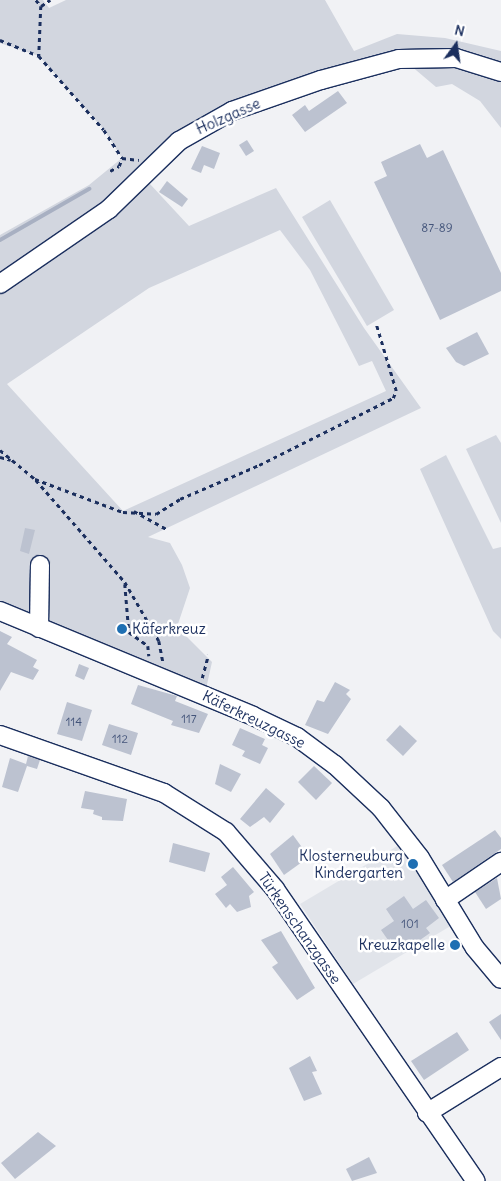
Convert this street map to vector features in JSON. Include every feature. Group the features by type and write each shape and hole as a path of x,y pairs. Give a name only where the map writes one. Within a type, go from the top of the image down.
{"street":[{"name":"Holzgasse","path":"0,284 108,209 160,162 179,141 232,111 321,80 399,59 456,58 501,72"},
{"path":"39,628 40,565"},
{"name":"Käferkreuzgasse","path":"0,611 199,692 297,737 336,765 381,808 445,900 475,948 501,979"},
{"name":"Türkenschanzgasse","path":"0,735 164,793 226,832 275,889 427,1113 476,1181"},
{"path":"445,900 501,862"},
{"path":"427,1113 501,1067"}],"path":[{"path":"36,0 41,6 39,56"},
{"path":"41,6 50,0"},
{"path":"0,40 39,56 104,130 122,158"},
{"path":"122,158 160,162"},
{"path":"110,171 119,166 122,158"},
{"path":"35,479 123,512 133,510 156,514 180,498 259,465 393,398 396,391 376,324"},
{"path":"0,450 35,479 124,582 159,641 162,677"},
{"path":"0,457 13,460"},
{"path":"133,510 168,530"},
{"path":"124,582 129,632 142,638 150,651"},
{"path":"199,692 208,655"}],"shaded area":[{"path":"0,0 43,0 49,8 66,0 325,0 354,51 397,34 445,38 501,51 501,128 480,101 452,84 436,87 397,54 227,103 148,160 150,184 189,226 276,188 364,328 421,408 148,537 170,543 182,565 190,588 177,627 212,662 206,689 0,605 0,235 89,185 122,158 104,130 39,56 0,43","holes":["280,230 310,270 359,366 372,361 386,391 123,511 7,384 149,288"]},
{"path":"330,200 394,310 367,326 302,217"},
{"path":"496,435 501,443 501,523 466,449"},
{"path":"446,455 493,549 501,547 501,639 493,631 420,469"},
{"path":"399,845 454,924 353,984 300,904"}],"building":[{"path":"338,91 347,103 305,132 292,115 305,105 309,111"},
{"path":"247,140 254,151 246,156 239,145"},
{"path":"420,144 427,158 443,150 501,273 501,291 440,320 374,182 387,176 381,162"},
{"path":"202,146 220,153 214,169 204,165 201,173 191,169"},
{"path":"167,181 188,199 182,207 159,192"},
{"path":"477,332 489,354 464,366 456,362 446,348"},
{"path":"25,528 35,530 29,554 20,551"},
{"path":"0,631 12,637 7,644 37,660 33,667 39,670 33,680 11,672 0,691"},
{"path":"79,664 89,668 84,680 75,676"},
{"path":"335,682 350,690 346,694 351,699 328,734 305,725 317,700 324,702"},
{"path":"138,685 177,696 175,701 208,714 199,733 171,725 173,721 131,704"},
{"path":"67,702 92,710 82,741 57,734"},
{"path":"109,724 138,733 131,755 102,745"},
{"path":"400,725 417,741 403,756 386,740"},
{"path":"240,728 265,739 262,745 268,748 260,764 242,756 245,751 232,745"},
{"path":"28,756 40,760 37,769 27,766 18,792 2,787 10,758 26,764"},
{"path":"220,764 241,774 231,792 215,784"},
{"path":"314,766 332,783 316,800 298,782"},
{"path":"266,788 285,804 270,823 264,817 250,827 240,819"},
{"path":"85,791 127,799 123,821 102,820 102,817 93,814 94,810 81,808"},
{"path":"495,830 501,838 501,849 453,882 442,865"},
{"path":"293,835 309,857 284,875 270,854"},
{"path":"173,843 210,853 205,872 169,862"},
{"path":"233,867 254,892 249,896 251,907 237,912 230,904 226,908 215,894 227,885 221,877"},
{"path":"497,878 501,899 486,909 475,892"},
{"path":"404,896 413,909 426,900 439,918 426,928 430,933 410,947 406,942 395,950 381,930 394,921 386,909"},
{"path":"281,931 315,988 297,1000 272,967 278,963 261,940"},
{"path":"501,1014 501,1040 489,1022"},
{"path":"457,1032 469,1050 424,1080 411,1061"},
{"path":"310,1056 317,1071 312,1072 322,1094 304,1101 289,1068"},
{"path":"38,1132 56,1146 15,1179 1,1163"},
{"path":"369,1157 377,1173 352,1181 346,1169"}],"waterway":[{"path":"0,240 89,189"}],"place":[{"name":"Käferkreuz","path":"122,629"},
{"name":"Klosterneuburg Kindergarten","path":"413,864"},
{"name":"Kreuzkapelle","path":"455,945"}]}
